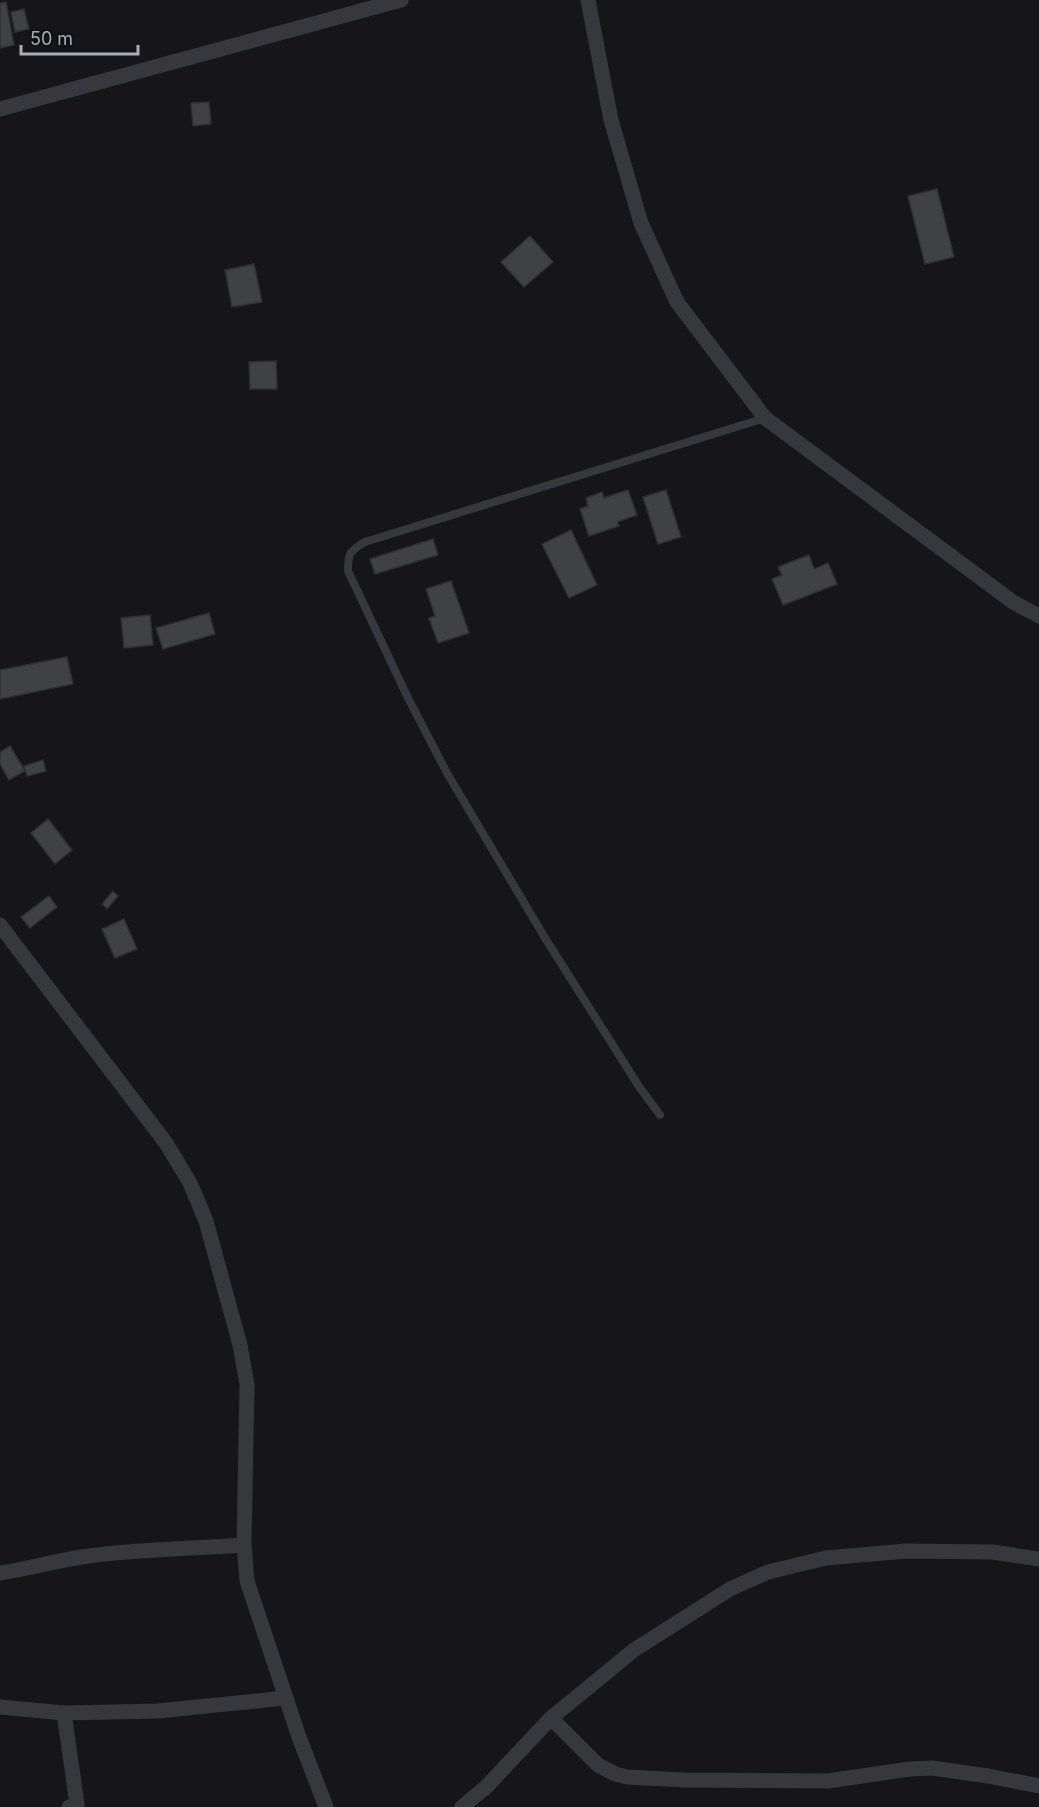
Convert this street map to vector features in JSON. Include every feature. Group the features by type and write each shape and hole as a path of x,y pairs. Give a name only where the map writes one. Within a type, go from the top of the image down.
{"street":[{"path":"0,110 401,0"},
{"path":"588,0 611,120 641,223 677,302 765,418 1013,602 1039,616"},
{"path":"0,925 166,1143 190,1183 206,1221 240,1345 247,1384 244,1545 247,1581 285,1698 326,1807"},
{"path":"0,1574 55,1561 98,1555 244,1545"},
{"path":"462,1807 486,1787 551,1718 634,1650 730,1589 768,1572 826,1558 906,1551 993,1552 1039,1559"},
{"path":"0,1707 64,1713 158,1711 285,1698"},
{"path":"64,1713 75,1806"},
{"path":"551,1718 598,1765 615,1774 627,1777 685,1780 828,1781 932,1768 1039,1786"}],"lane":[{"path":"660,1115 640,1088 545,938 447,773 408,698 348,571 348,557 351,550 365,542 765,418"}],"building":[{"path":"6,2 14,45 0,48 0,3"},
{"path":"24,9 29,29 15,32 11,12"},
{"path":"209,102 211,124 193,126 191,103"},
{"path":"937,189 954,257 925,264 908,196"},
{"path":"530,236 553,262 524,287 501,262"},
{"path":"254,264 262,302 232,307 225,270"},
{"path":"276,361 277,389 250,389 249,362"},
{"path":"628,490 637,515 617,522 619,526 589,536 580,509 588,506 586,498 602,492 604,498"},
{"path":"666,490 681,537 658,544 643,497"},
{"path":"571,530 597,585 569,598 542,544"},
{"path":"433,539 438,555 375,574 370,559"},
{"path":"809,555 814,569 828,563 837,584 783,605 772,579 782,575 778,567"},
{"path":"451,581 469,633 438,643 429,618 435,616 426,589"},
{"path":"209,613 215,634 163,649 156,628"},
{"path":"150,615 153,645 124,648 121,618"},
{"path":"67,657 73,684 0,699 0,670"},
{"path":"10,746 25,771 9,780 0,764 0,752"},
{"path":"43,760 46,771 27,776 24,766"},
{"path":"48,819 72,850 55,864 31,833"},
{"path":"113,891 118,896 107,909 102,904"},
{"path":"49,896 57,907 30,928 21,917"},
{"path":"124,919 137,949 115,958 102,929"}]}
